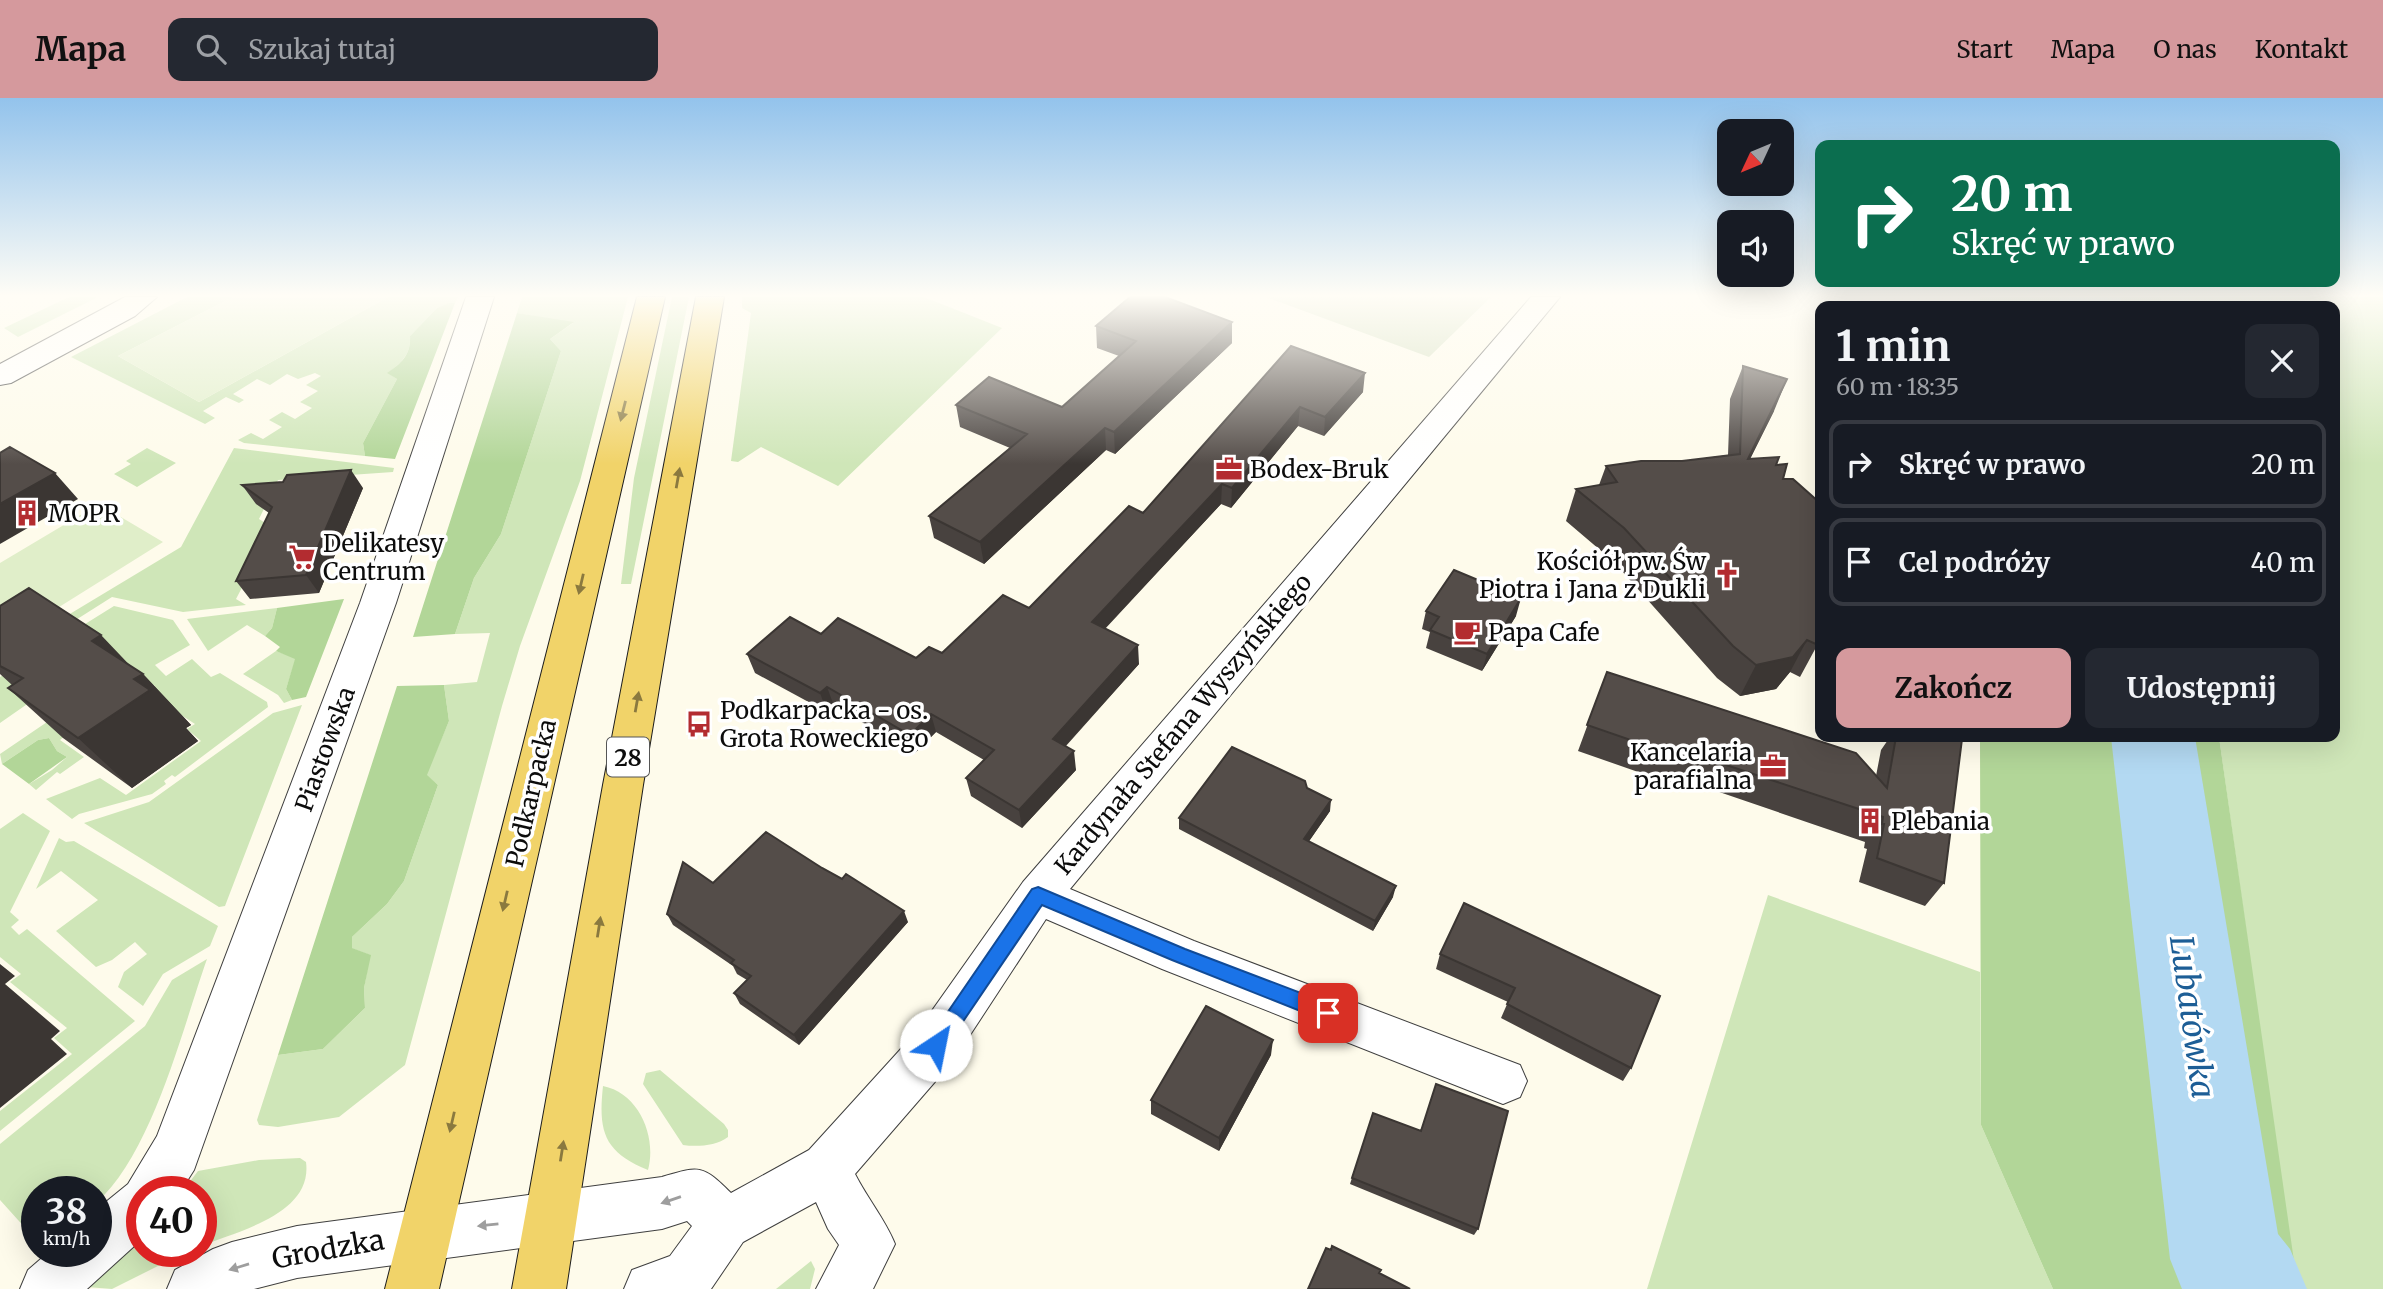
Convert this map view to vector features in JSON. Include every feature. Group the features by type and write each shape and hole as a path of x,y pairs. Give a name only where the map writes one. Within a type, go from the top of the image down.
{"main road":[{"name":"Podkarpacka","path":"412,1289 638,353"},
{"name":"28","path":"539,1289 623,785 700,353"}],"street":[{"path":"0,376 44,353"},
{"name":"Piastowska","path":"160,1176 176,1152 378,603 461,353"},
{"name":"Kardynała Stefana Wyszyńskiego","path":"724,1224 827,1167 936,1045 1038,895 1499,353"},
{"path":"1038,895 1178,954 1503,1081"},
{"path":"827,1167 846,1211 869,1244 843,1289"},
{"name":"Grodzka","path":"194,1289 232,1268 297,1252 662,1203 695,1193 724,1224"},
{"path":"112,1231 126,1218"},
{"path":"651,1289 687,1277 724,1224"},
{"path":"47,1289 72,1267"}],"green space":[{"path":"80,353 125,353 118,356 199,402 288,353 407,353 388,373 397,379 363,443 365,456 244,443 238,440 251,433 263,439 282,427 269,420 282,412 295,419 312,408 300,402 318,391 306,385 321,376 315,373 298,379 287,374 270,385 257,379 233,394 244,400 239,403 226,397 203,411 215,418 205,424 71,357"},
{"path":"125,353 288,353 199,402 118,356"},
{"path":"407,353 436,353 395,459 365,456 363,443 397,379 387,373"},
{"path":"504,353 560,353 501,534 474,578 455,634 413,637"},
{"path":"560,353 614,353 580,481 520,646 502,706 405,1065 339,1117 278,1127 259,1125 257,1120 278,1055 323,1049 365,1008 364,988 370,955 351,948 352,937 387,904 404,881 438,785 426,775 449,721 444,685 477,682 490,633 455,634 474,578 501,534"},
{"path":"660,353 678,353 631,584 621,584 634,478"},
{"path":"746,353 976,353 838,486 761,447 738,462 731,461"},
{"path":"1417,353 1434,353 1429,357"},
{"path":"2340,353 2383,353 2383,1289 2296,1287 2220,742 2340,742"},
{"path":"147,448 176,463 137,487 114,474 131,464 126,461"},
{"path":"234,448 394,468 393,472 278,480 259,519 273,528 236,599 246,605 183,612 112,597 0,668 0,656 181,547"},
{"path":"99,504 163,542 0,644 0,563"},
{"path":"344,599 306,697 292,700 286,689 295,659 276,651 280,647 265,636 272,628 277,608"},
{"path":"114,606 173,620 190,645 155,665 166,676 192,659 211,677 220,673 267,702 268,707 175,777 172,775 164,781 166,784 152,794 79,814 72,819 46,799 100,778 126,795 201,741 187,729 195,724 146,692 155,686 102,652 0,723 0,677"},
{"path":"277,608 272,628 265,636 247,625 208,651 187,619"},
{"path":"276,651 296,658 286,689 292,700 284,703 278,695 243,674"},
{"path":"444,685 449,721 427,775 438,785 404,881 387,904 352,937 352,948 371,955 364,988 365,1008 323,1049 278,1055 397,686"},
{"path":"302,705 225,906 219,907 84,823 149,802 273,713"},
{"path":"50,720 68,733 60,740 84,757 60,774 57,772 36,790 29,784 67,757 57,751 49,738 38,740 2,764 0,754"},
{"path":"49,738 57,751 67,757 29,784 2,764 38,740"},
{"path":"1980,742 2220,742 2298,1289 2053,1289 1981,1125"},
{"path":"23,813 50,831 10,912 19,920 11,927 19,935 27,929 135,1021 0,1131 0,1111 72,1054 54,1038 67,1028 10,982 21,974 0,957 0,829"},
{"path":"59,838 66,842 74,841 218,926 210,946 163,974 143,1006 118,987 124,972 147,954 135,942 112,960 96,967 56,931 98,900 61,871 36,889"},
{"path":"1768,895 1980,972 1981,1125 2053,1289 1647,1289"},
{"path":"207,959 163,1089 133,1154 112,1185 112,1176 21,1176 21,1223 0,1200 0,1144 145,1026 172,980"},
{"path":"660,1070 724,1124 728,1137 706,1145 683,1145 643,1084 646,1073"},
{"path":"603,1086 626,1097 642,1118 650,1144 648,1170 622,1156 607,1138 602,1116"},
{"path":"300,1158 306,1162 305,1180 298,1195 270,1218 217,1240 217,1176 194,1176 198,1171 259,1160"},
{"path":"126,1250 126,1267 156,1267 112,1289 87,1287 108,1267 112,1267 112,1263"},
{"path":"811,1261 815,1269 810,1289 776,1289"}],"building":[{"path":"1123,353 1199,353 1114,432 1105,428 980,542 929,516 1027,434 956,405 989,377 1062,407"},
{"path":"1285,353 1309,353 1365,373 1325,417 1300,407 1232,488 1222,484 1092,622 1138,645 1053,739 1074,751 1019,810 966,778 994,750 931,714 910,735 827,687 820,693 747,654 790,617 821,634 838,618 916,658 929,647 942,653 1003,595 1029,608 1129,506 1143,513"},
{"name":"Kościół pw. Św Piotra i Jana z Dukli","path":"1743,366 1787,379 1748,459 1779,457 1776,465 1787,464 1783,479 1793,479 1815,499 1815,644 1807,640 1793,657 1756,665 1733,646 1624,528 1576,489 1617,482 1606,466 1740,454"},
{"path":"10,447 55,473 0,504 0,453"},
{"path":"351,470 306,575 236,581 272,507 242,485 283,482 287,475"},
{"name":"Papa Cafe","path":"1454,570 1521,598 1487,654 1430,630 1439,617 1426,611"},
{"path":"29,588 101,635 92,641 143,674 134,679 150,690 78,738 8,688 23,678 0,666 0,606"},
{"path":"1607,672 1815,740 1815,742 1856,753 1887,788 1895,742 1962,742 1944,883 1877,858 1883,817 1699,756 1697,763 1587,725"},
{"path":"1232,747 1305,781 1307,788 1331,800 1304,839 1396,886 1375,921 1179,818"},
{"path":"766,832 822,868 842,879 846,874 904,911 794,1035 734,993 751,976 731,963 734,960 667,914 683,862 713,883"},
{"path":"1464,903 1660,996 1631,1068 1507,1004 1515,988 1440,954"},
{"path":"1206,1006 1273,1040 1219,1138 1151,1100"},
{"path":"1436,1084 1508,1111 1478,1229 1352,1178 1373,1113 1421,1131"},
{"path":"1332,1246 1381,1270 1379,1273 1410,1289 1308,1289 1326,1248 1331,1250"}],"waterway":[{"name":"Lubatówka","path":"2154,742 2226,1259 2250,1289"}],"place":[{"name":"Bodex-Bruk","path":"1229,469"},
{"name":"MOPR","path":"27,513"},
{"name":"Delikatesy Centrum","path":"302,557"},
{"name":"Kościół pw. Św Piotra i Jana z Dukli","path":"1727,575"},
{"name":"Papa Cafe","path":"1467,632"},
{"name":"Podkarpacka - os. Grota Roweckiego","path":"699,724"},
{"name":"Kancelaria parafialna","path":"1773,766"},
{"name":"Plebania","path":"1870,821"}],"route":[{"path":"936,1045 1038,895 1328,1013"}]}
